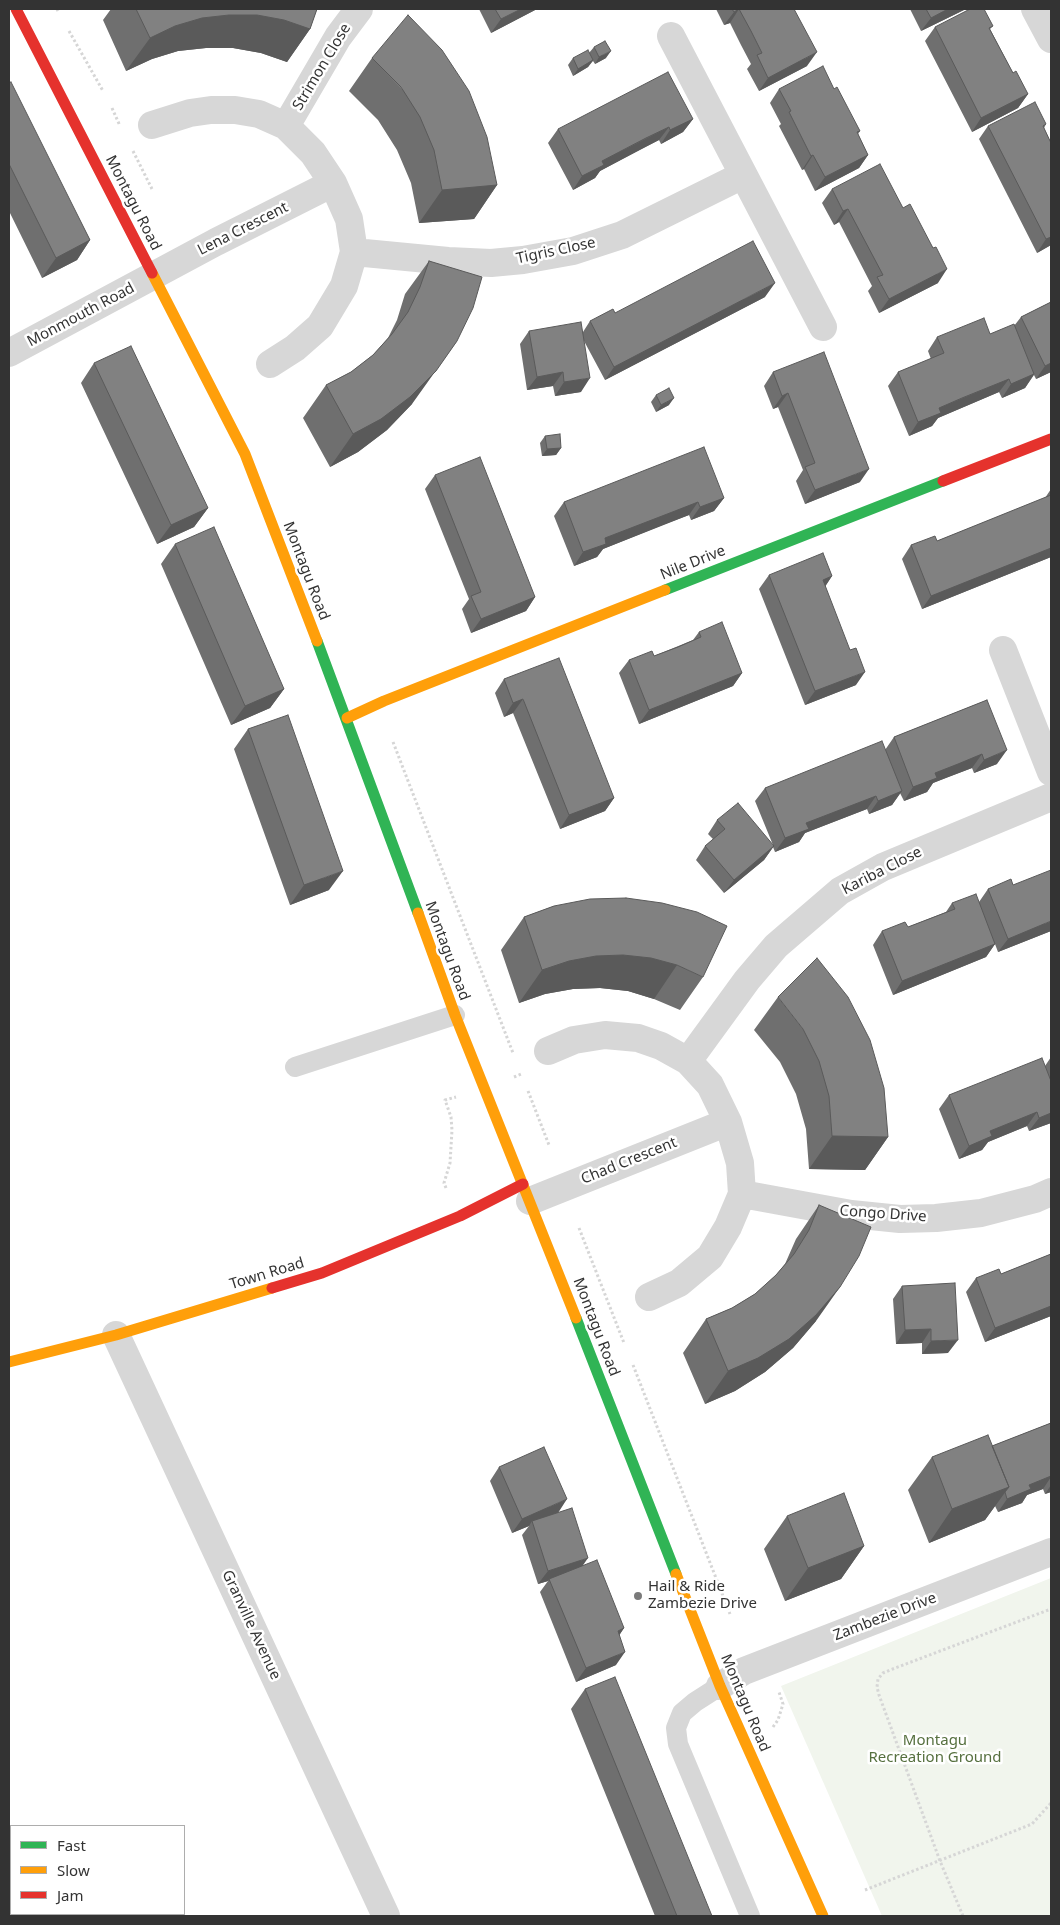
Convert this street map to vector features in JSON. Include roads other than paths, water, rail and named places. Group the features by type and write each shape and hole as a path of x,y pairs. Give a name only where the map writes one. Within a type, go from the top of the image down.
{"main road":[{"name":"Montagu Road","path":"16,9 245,454 347,718 455,1015 720,1686 823,1916"},
{"name":"Nile Drive","path":"347,718 392,698 1051,439"},
{"name":"Town Road","path":"9,1362 116,1335 322,1273 460,1216 526,1192"}],"street":[{"name":"Strimon Close","path":"286,126 338,37 359,9"},
{"path":"1035,9 1051,40"},
{"path":"671,36 823,327"},
{"path":"152,125 190,113 219,110 235,110 259,114 286,126 313,153 333,183 349,219 354,252 344,286 320,326 295,348 270,364"},
{"name":"Tigris Close","path":"354,252 491,263 523,260 573,251 622,235 743,175"},
{"name":"Lena Crescent","path":"154,276 333,183"},
{"name":"Monmouth Road","path":"9,353 154,276"},
{"path":"1003,650 1051,772"},
{"name":"Kariba Close","path":"688,1061 747,980 776,946 840,891 883,867 1051,797"},
{"path":"548,1051 574,1040 605,1035 638,1038 661,1046 688,1061 710,1085 728,1122 740,1163 742,1194 728,1227 710,1257 679,1283 649,1297"},
{"name":"Chad Crescent","path":"526,1192 728,1122"},
{"name":"Congo Drive","path":"742,1194 851,1214 900,1219 936,1218 981,1213 1035,1199 1051,1192"},
{"name":"Granville Avenue","path":"116,1335 386,1916"},
{"name":"Zambezie Drive","path":"720,1686 744,1672 1051,1552"}],"lane":[{"path":"296,1067 455,1015"},
{"path":"720,1686 682,1713 676,1728 678,1744 750,1916"}],"place":[{"name":"Hail & Ride Zambezie Drive","path":"638,1596"}],"park label":[{"name":"Montagu Recreation Ground","path":"935,1750"}]}
